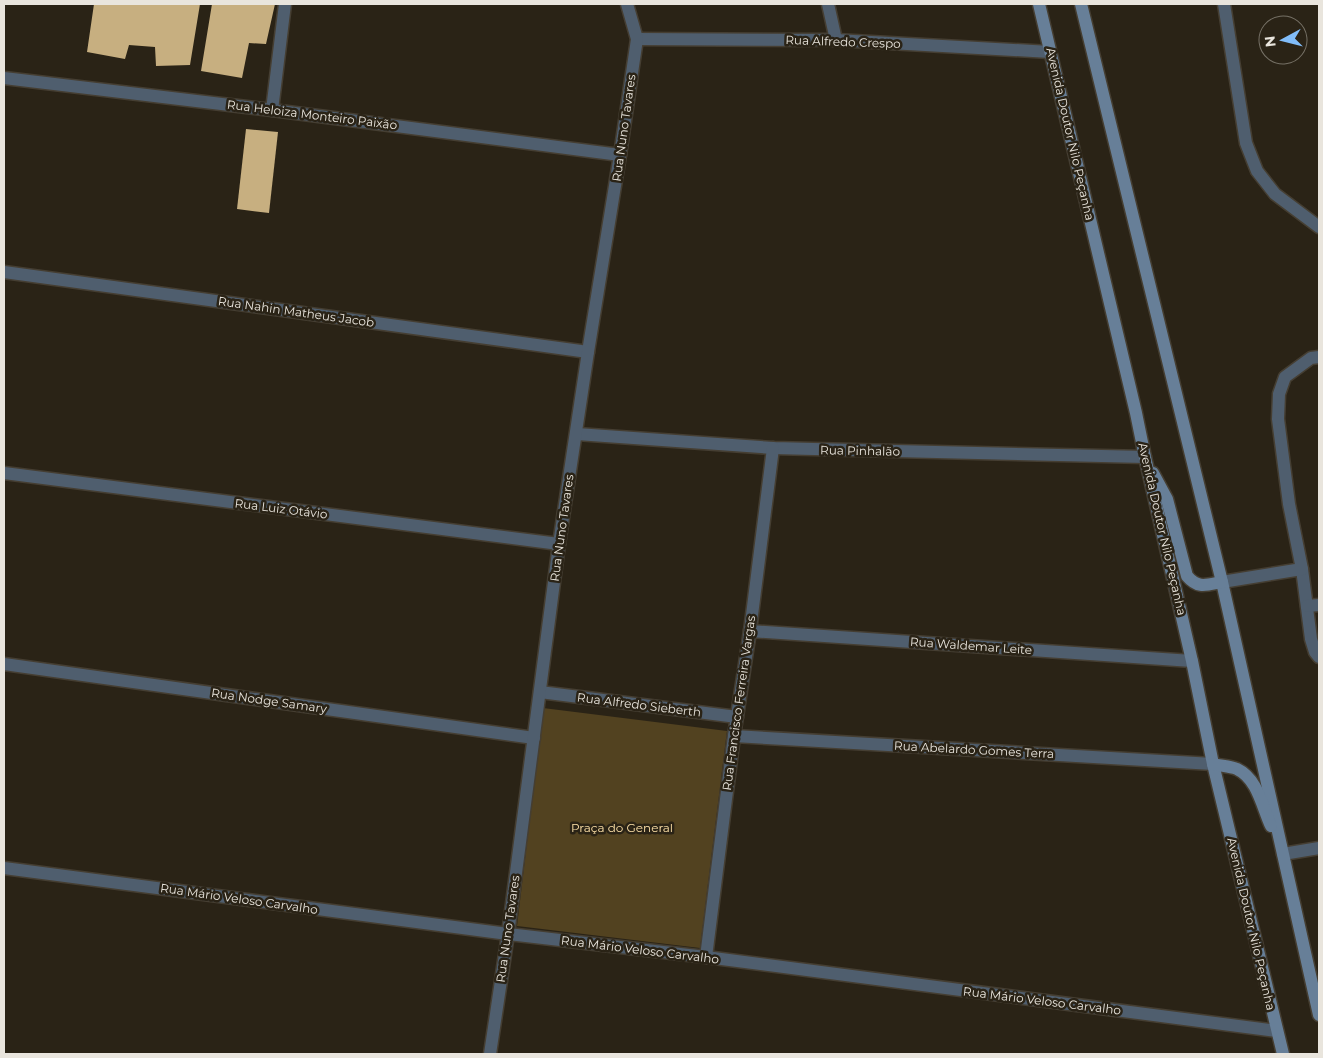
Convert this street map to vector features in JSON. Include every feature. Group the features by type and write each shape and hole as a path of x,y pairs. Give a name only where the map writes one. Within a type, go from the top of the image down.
{"main road":[{"name":"Avenida Doutor Nilo Peçanha","path":"1039,4 1136,413 1192,661 1213,764 1283,1054"},
{"path":"1081,4 1222,582 1319,1014"},
{"path":"1145,457 1167,499 1187,576 1193,583 1199,585 1222,582"},
{"path":"1213,764 1237,770 1248,778 1256,789 1283,854"}],"street":[{"path":"272,110 285,4"},
{"name":"Rua Nuno Tavares","path":"490,1054 508,934 559,544 637,39 627,4"},
{"path":"828,4 836,40"},
{"path":"1224,4 1246,143 1257,172 1275,194 1319,227"},
{"name":"Rua Alfredo Crespo","path":"637,39 836,40 1050,52"},
{"name":"Rua Heloiza Monteiro Paixão","path":"4,78 620,155"},
{"name":"Rua Nahin Matheus Jacob","path":"4,272 588,352"},
{"path":"1319,357 1311,358 1285,377 1278,394 1278,419 1289,504 1302,570 1313,605 1311,639 1314,652 1319,658"},
{"name":"Rua Pinhalão","path":"576,434 773,448 1145,457"},
{"name":"Rua Francisco Ferreira Vargas","path":"706,957 773,448"},
{"name":"Rua Luiz Otávio","path":"4,473 559,544"},
{"path":"1222,582 1302,570"},
{"name":"Rua Waldemar Leite","path":"750,631 1192,661"},
{"name":"Rua Nodge Samary","path":"4,664 534,738"},
{"name":"Rua Alfredo Sieberth","path":"540,692 737,717"},
{"name":"Rua Abelardo Gomes Terra","path":"734,736 1213,764"},
{"path":"1283,854 1319,848"},
{"name":"Rua Mário Veloso Carvalho","path":"4,868 1277,1031"}],"green space":[{"name":"Praça do General","path":"543,708 727,731 700,948 517,926"}],"building":[{"path":"94,4 200,4 190,65 156,66 155,47 129,45 125,59 87,52"},
{"path":"212,4 275,4 266,44 249,43 242,78 201,71"},
{"path":"246,129 278,132 269,213 237,209"}]}
